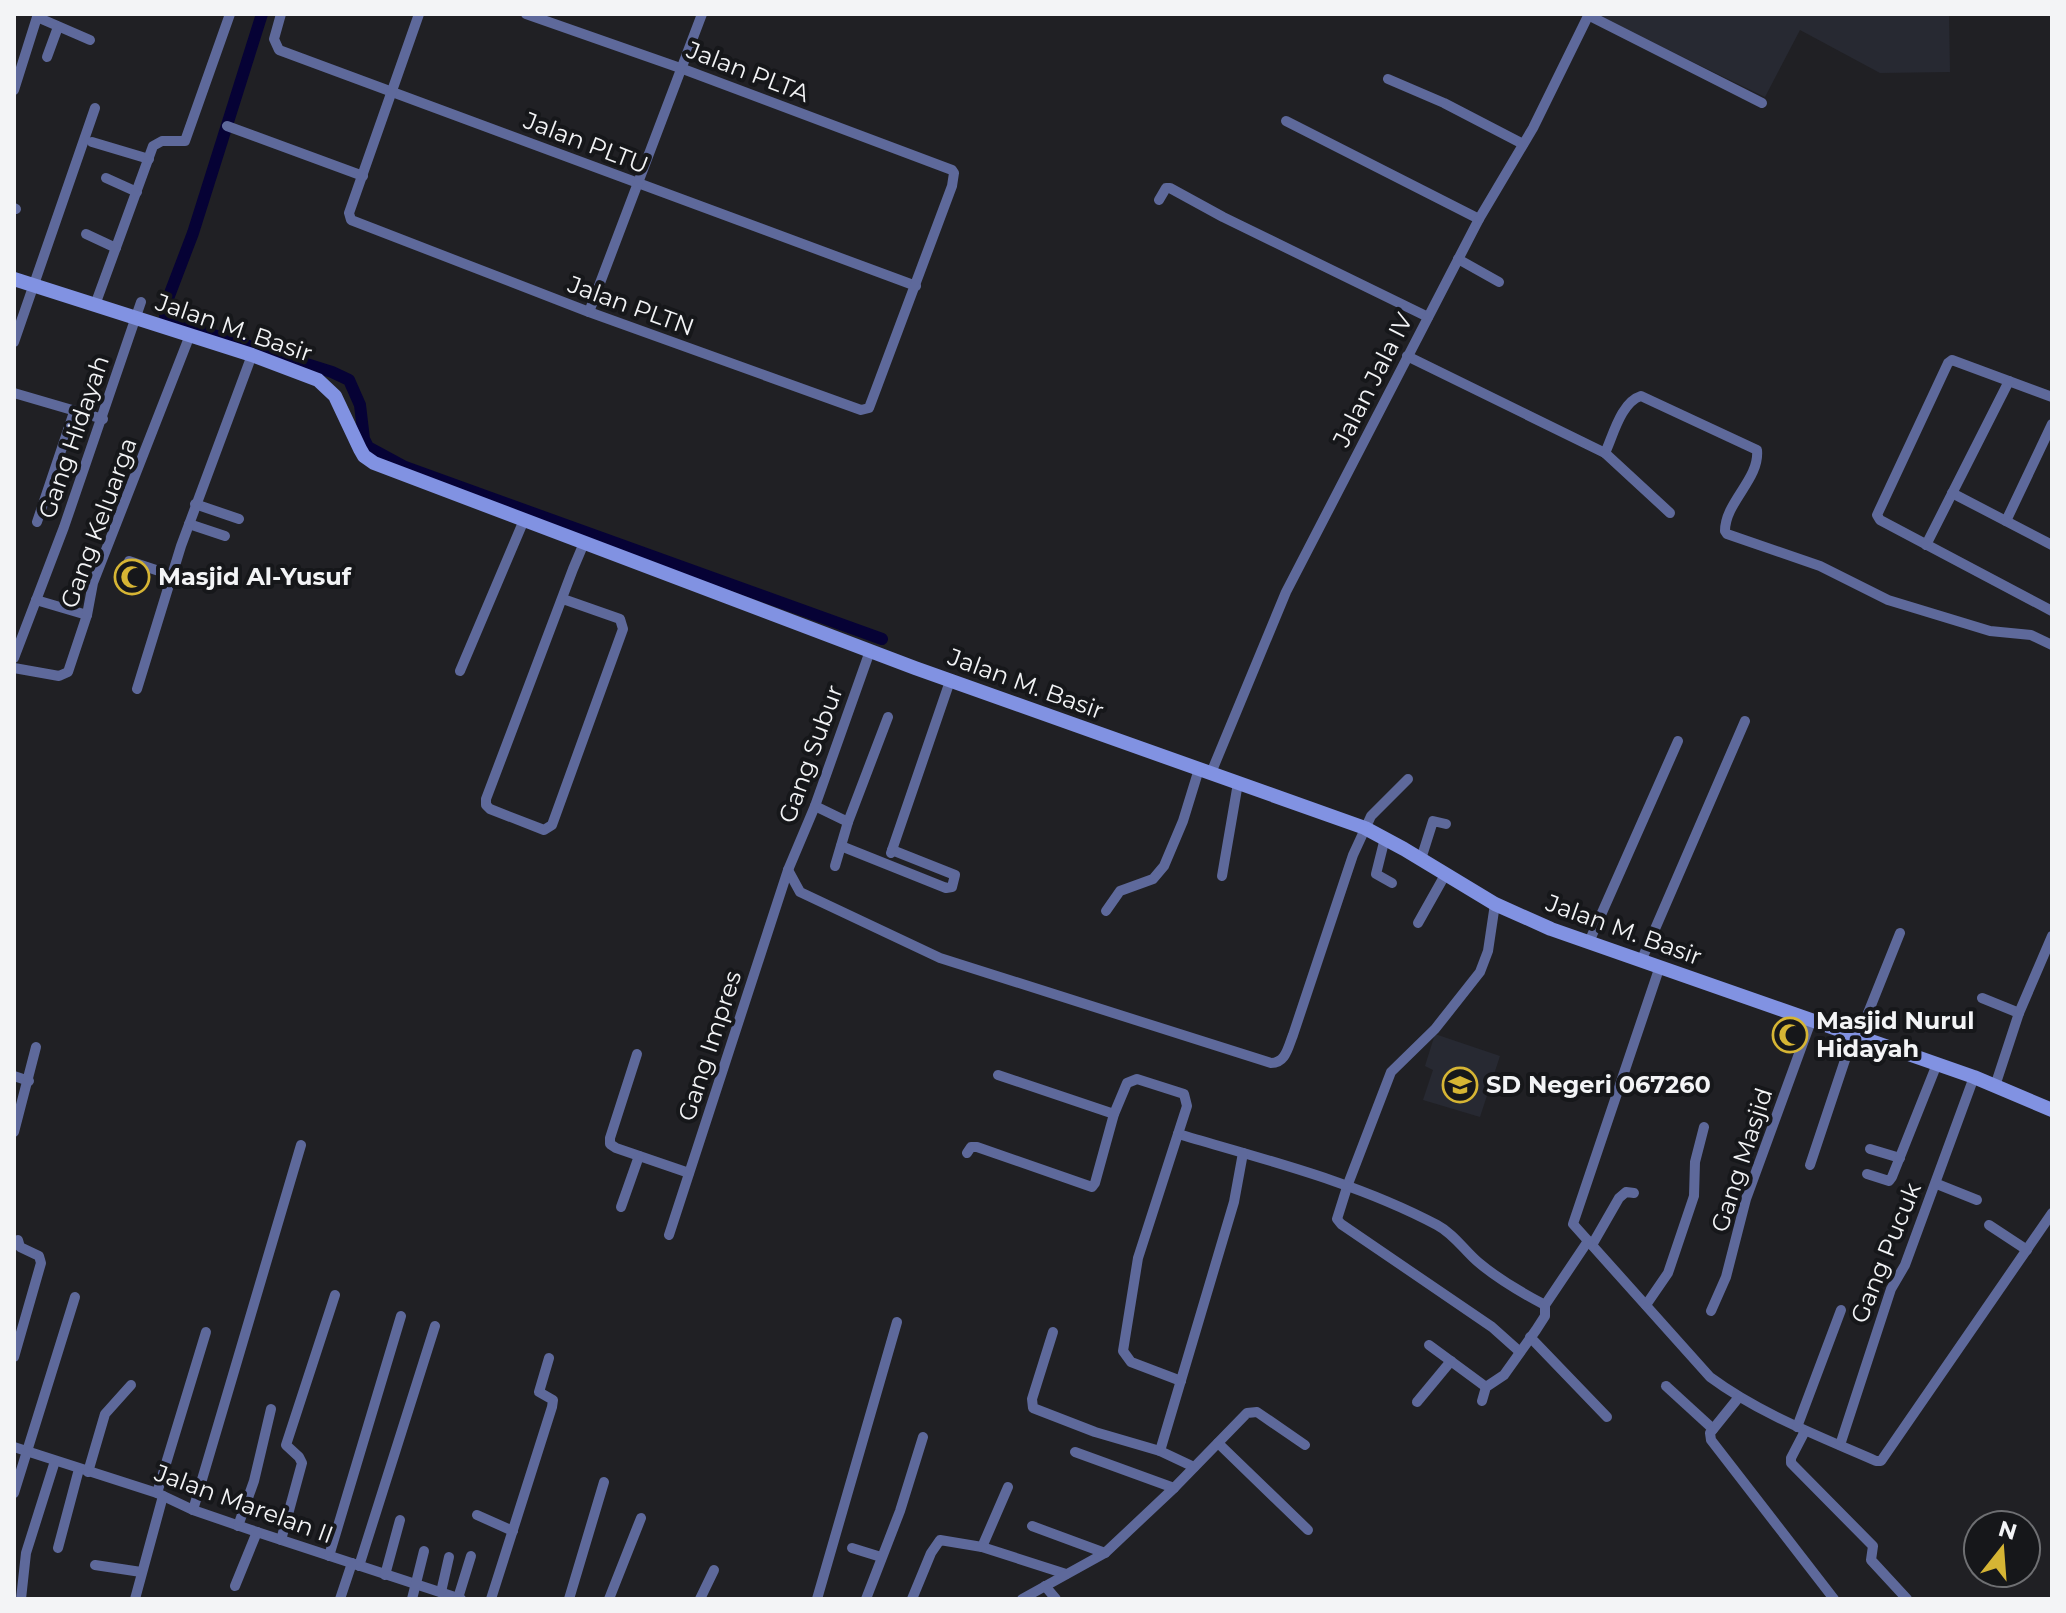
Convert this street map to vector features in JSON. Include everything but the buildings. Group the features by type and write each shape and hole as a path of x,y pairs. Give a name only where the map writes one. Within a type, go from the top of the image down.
{"main road":[{"name":"Jalan M. Basir","path":"14,279 308,376 328,388 367,459 950,681 1365,828 1495,904 1551,929 1974,1077 2052,1110"}],"street":[{"path":"95,305 153,146 156,142 185,141 230,14"},
{"name":"Jalan PLTU","path":"281,14 274,39 279,50 916,286"},
{"name":"Jalan PLTN","path":"419,14 349,213 353,221 589,312 861,410 871,406 952,186 954,173"},
{"name":"Jalan PLTA","path":"526,14 683,69 954,173"},
{"path":"589,312 702,14"},
{"path":"1588,15 1762,103"},
{"name":"Jalan Jala IV","path":"1106,911 1120,891 1153,879 1164,866 1286,592 1588,15"},
{"path":"14,90 37,16 90,40"},
{"path":"47,57 58,27"},
{"path":"1388,79 1444,103 1523,144"},
{"path":"14,342 95,108"},
{"path":"1286,121 1479,219"},
{"path":"227,126 363,176"},
{"path":"92,142 149,159"},
{"path":"106,178 137,192"},
{"path":"1159,200 1166,188 1170,188 1428,317"},
{"path":"86,234 116,248"},
{"path":"1458,259 1499,282"},
{"name":"Gang Hidayah","path":"14,658 103,419 141,302"},
{"name":"Gang Keluarga","path":"14,668 59,676 66,674 87,615 93,583 190,335"},
{"path":"137,689 195,504 252,355"},
{"path":"1407,356 1605,453 1670,513"},
{"path":"2052,397 1952,360 1877,515 1880,520 2052,611"},
{"path":"1926,545 2009,381"},
{"path":"14,393 103,419"},
{"path":"1605,453 1627,406 1634,398 1641,396 1757,450 1756,465 1725,519 1727,534 1820,566 1888,600 1990,631 2031,635 2052,645"},
{"path":"37,522 74,412"},
{"path":"2006,521 2052,424"},
{"path":"1952,493 2052,545"},
{"path":"195,504 239,519"},
{"path":"460,671 524,520"},
{"path":"189,524 225,536"},
{"path":"563,599 620,619 624,626 552,825 544,830 490,809 486,799 584,543"},
{"path":"129,561 171,575"},
{"path":"36,600 87,615"},
{"name":"Gang Subur","path":"788,870 815,806 870,651"},
{"path":"887,865 950,681"},
{"path":"835,866 848,822 888,717"},
{"path":"1642,959 1745,721"},
{"path":"1589,942 1678,741"},
{"path":"788,870 800,892 940,958 1278,1063 1285,1057 1353,855 1365,828 1371,816 1408,779"},
{"path":"1222,876 1238,783"},
{"path":"815,806 848,822"},
{"path":"1421,859 1433,821 1446,824"},
{"path":"1385,838 1376,874 1392,883"},
{"path":"841,846 950,889 955,878 950,873 892,850"},
{"name":"Gang Impres","path":"669,1235 788,870"},
{"path":"1418,923 1445,875"},
{"path":"1495,904 1488,951 1480,972 1435,1029 1391,1072 1337,1219 1492,1327 1520,1352"},
{"path":"1810,1165 1856,1037 1900,933"},
{"path":"1995,1086 2019,1013 2052,936"},
{"path":"1660,966 1573,1221 1575,1228 1710,1377 1739,1397 1801,1429 1881,1461 2052,1213"},
{"path":"1982,998 2019,1013"},
{"name":"Gang Masjid","path":"1711,1311 1726,1277 1746,1199 1811,1021"},
{"path":"14,1132 36,1047"},
{"path":"637,1054 609,1141 616,1148 689,1173"},
{"path":"1867,1174 1889,1181 1937,1064"},
{"path":"998,1075 1114,1114"},
{"path":"14,1076 29,1081"},
{"name":"Gang Pucuk","path":"1840,1445 1891,1289 1905,1265 1937,1184 1974,1077"},
{"path":"967,1153 971,1147 977,1147 1092,1187 1125,1086 1134,1079 1181,1092 1186,1097 1187,1106 1138,1258 1123,1351 1128,1360 1181,1381"},
{"path":"1646,1305 1668,1273 1694,1196 1695,1162 1704,1127"},
{"path":"1178,1134 1348,1184 1440,1226 1478,1262 1545,1305"},
{"path":"193,1510 301,1145"},
{"path":"1870,1149 1900,1158"},
{"path":"1160,1451 1234,1202 1243,1153"},
{"path":"621,1207 639,1156"},
{"path":"1937,1184 1977,1200"},
{"path":"1482,1401 1486,1387 1504,1375 1545,1316 1545,1305 1619,1198 1626,1192 1634,1193"},
{"path":"1989,1225 2027,1250"},
{"path":"14,1357 41,1263 39,1256 20,1247 18,1240"},
{"path":"281,1540 302,1463 286,1445 335,1295"},
{"path":"14,1493 75,1297"},
{"path":"1841,1310 1791,1463 1873,1546 1871,1560 1907,1599"},
{"path":"329,1556 401,1316"},
{"path":"817,1599 897,1322"},
{"path":"340,1599 355,1565 435,1326"},
{"path":"135,1599 160,1495 206,1332"},
{"path":"1053,1332 1032,1399 1033,1408 1095,1432 1160,1451 1194,1467"},
{"path":"1530,1337 1607,1417"},
{"path":"1429,1345 1486,1387"},
{"path":"491,1599 553,1402 539,1392 549,1358"},
{"path":"1417,1402 1451,1361"},
{"path":"58,1548 105,1414 131,1385"},
{"path":"1666,1386 1713,1429"},
{"path":"1739,1397 1709,1436 1834,1599"},
{"path":"238,1526 254,1481 271,1409"},
{"path":"1022,1599 1105,1553 1251,1411 1305,1445"},
{"path":"866,1599 900,1511 923,1437"},
{"path":"1218,1443 1308,1530"},
{"name":"Jalan Marelan II","path":"14,1447 160,1495 238,1526 460,1598"},
{"path":"1075,1452 1174,1488"},
{"path":"21,1599 26,1553 55,1461"},
{"path":"569,1599 604,1482"},
{"path":"982,1547 1008,1487"},
{"path":"477,1515 513,1531"},
{"path":"609,1599 641,1518"},
{"path":"385,1575 400,1520"},
{"path":"1032,1526 1105,1553"},
{"path":"235,1586 257,1532"},
{"path":"912,1599 931,1553 940,1540 982,1547 1066,1574"},
{"path":"852,1548 881,1557"},
{"path":"412,1599 424,1551"},
{"path":"460,1598 471,1556"},
{"path":"441,1592 449,1557"},
{"path":"95,1565 141,1572"},
{"path":"700,1599 714,1570"},
{"path":"1045,1586 1056,1599"}],"shaded area":[{"path":"1594,14 1949,14 1950,72 1880,73 1800,30 1765,97"},
{"name":"SD Negeri 067260","path":"1435,1034 1500,1056 1480,1117 1423,1100 1433,1070 1425,1066"}],"waterway":[{"path":"262,14 193,233 164,309 166,320 349,380 360,405 364,439 368,447 405,467 882,639"}],"place":[{"name":"Masjid Al-Yusuf","path":"132,577"},
{"name":"Masjid Nurul Hidayah","path":"1790,1035"},
{"name":"SD Negeri 067260","path":"1460,1085"}]}
